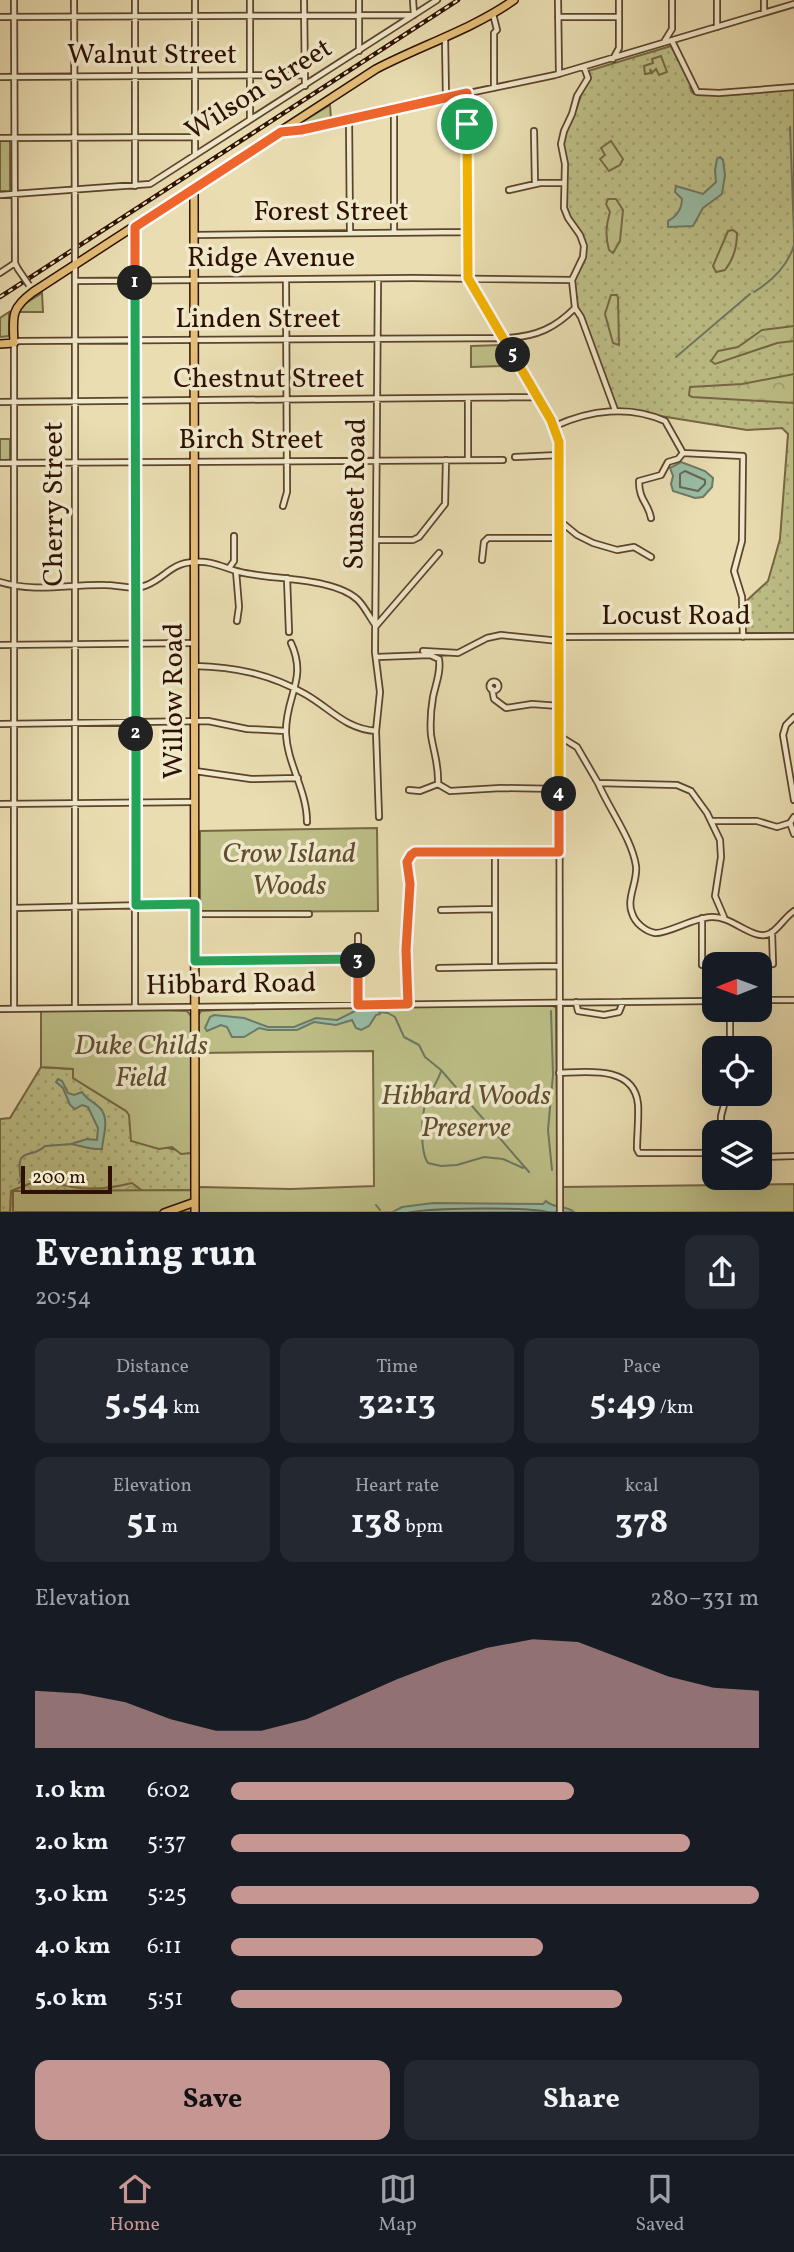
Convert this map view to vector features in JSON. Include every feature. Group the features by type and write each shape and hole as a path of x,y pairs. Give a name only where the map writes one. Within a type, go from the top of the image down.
{"main road":[{"path":"0,344 14,343 15,309 31,289 135,227 376,69 493,14 514,0"},
{"name":"Willow Road","path":"194,188 194,1212"},
{"path":"167,1212 195,1202"}],"street":[{"path":"14,0 16,266 31,289"},
{"name":"Cherry Street","path":"74,0 75,1008"},
{"path":"135,0 135,186"},
{"path":"195,0 195,155"},
{"path":"250,0 250,119"},
{"path":"304,0 304,86"},
{"path":"359,0 359,51"},
{"path":"0,17 414,15 413,0"},
{"name":"Wilson Street","path":"0,195 152,183 437,0"},
{"path":"558,0 559,74"},
{"path":"612,59 619,48 619,0"},
{"path":"672,0 672,29 675,35 682,38"},
{"path":"717,0 717,27"},
{"path":"764,0 764,13"},
{"path":"281,132 559,74 794,4"},
{"path":"493,14 498,25 494,33 495,88"},
{"path":"558,17 619,17"},
{"path":"662,44 672,29"},
{"path":"445,37 446,98"},
{"path":"672,41 697,92 719,93 794,87"},
{"path":"619,48 632,53"},
{"path":"584,67 588,78 577,96 562,136 565,214 580,235 584,246 583,257 572,280 575,308 581,317 615,410"},
{"name":"Walnut Street","path":"0,78 304,75"},
{"path":"467,93 468,278 555,426 558,437 560,1212"},
{"path":"394,110 394,233"},
{"path":"349,119 350,233"},
{"path":"291,125 297,128 315,126"},
{"path":"534,131 535,184"},
{"path":"0,138 195,136"},
{"path":"509,190 535,184 563,183"},
{"path":"135,227 135,1007"},
{"name":"Forest Street","path":"195,234 468,232"},
{"path":"0,272 16,266"},
{"name":"Ridge Avenue","path":"75,281 468,278 572,280"},
{"name":"Sunset Road","path":"378,279 376,626 380,692 376,731 379,817"},
{"path":"283,506 286,492 286,280"},
{"name":"Linden Street","path":"14,343 503,338 530,336 548,330 575,308"},
{"path":"14,343 15,1009"},
{"name":"Chestnut Street","path":"0,402 538,397"},
{"path":"468,398 468,460"},
{"path":"555,426 596,412 615,410 665,421 683,453"},
{"path":"651,518 648,507 641,499 639,481 661,475 668,463 678,459 683,453"},
{"path":"683,453 738,454 744,459 742,541 734,566 734,575 742,597 743,636"},
{"path":"515,457 559,455"},
{"path":"376,540 413,540 419,537 445,504 446,460"},
{"name":"Birch Street","path":"0,463 503,460"},
{"path":"559,521 593,543 617,550 634,547 651,557"},
{"path":"229,568 234,561 234,536"},
{"path":"482,560 484,542 488,538 559,538"},
{"name":"Sunset Road","path":"376,626 439,553"},
{"path":"0,582 52,589 106,585 136,588 148,585 173,567 195,561 220,564 236,571 322,585 357,599 376,626"},
{"path":"236,571 239,607 237,621"},
{"path":"287,578 289,632"},
{"name":"Locust Road","path":"423,651 458,653 487,638 501,635 559,639 794,636"},
{"path":"0,645 195,643"},
{"path":"291,643 299,666 286,731 289,752 305,802 307,822"},
{"path":"377,657 430,655 439,659 439,678 433,696 431,719 431,734 439,768 438,784"},
{"path":"195,666 244,670 294,688 344,723 376,731"},
{"path":"492,689 494,699 506,708 532,704 559,706"},
{"path":"794,717 786,725 783,736 794,800"},
{"path":"0,723 208,721 256,731 286,731"},
{"path":"559,736 577,747 598,783 634,859 636,881 630,907 636,921 647,930 660,933 702,918 724,917 763,935 772,932 794,911"},
{"path":"195,771 251,779 298,778"},
{"path":"598,783 682,786 695,796 719,835 722,853 715,899 724,917"},
{"path":"438,784 450,791 498,788 559,789"},
{"path":"409,790 420,792 438,784"},
{"path":"0,804 195,802"},
{"path":"712,821 757,821 777,827 790,823 794,817"},
{"path":"790,823 794,834"},
{"path":"408,1004 406,950 410,884 407,862 411,855 415,852 559,852"},
{"path":"495,852 495,967"},
{"path":"14,908 195,904"},
{"path":"441,910 495,909"},
{"path":"195,914 309,914"},
{"path":"702,918 702,952"},
{"path":"772,932 772,952"},
{"path":"358,936 358,1005"},
{"path":"195,961 358,959"},
{"path":"439,968 559,966"},
{"path":"772,1000 794,1000"},
{"name":"Hibbard Road","path":"0,1009 702,1001"},
{"path":"576,1002 581,1013 604,1015 619,1012 623,1002"},
{"path":"559,1073 608,1073 629,1084 637,1100 639,1153 702,1153"},
{"path":"772,1157 794,1156"}],"green space":[{"path":"671,46 694,94 794,88 794,633 744,633 742,605 768,581 780,539 788,434 782,428 747,430 617,409 576,308 573,280 586,247 566,212 563,142 589,78 588,71"},
{"path":"661,56 667,72 659,75 656,69 652,73 650,69 651,73 645,74 644,66"},
{"path":"330,105 331,120 297,125"},
{"path":"0,140 10,140 10,191 0,191"},
{"path":"611,141 623,159 620,165 609,171 600,159 605,155 601,148"},
{"path":"608,199 616,199 623,210 620,241 613,253 609,250 607,240 610,212 606,204"},
{"path":"728,231 737,233 732,257 725,270 716,272 713,266"},
{"path":"42,293 43,312 18,312 23,305"},
{"path":"611,295 617,295 618,298 619,345 613,343 605,314"},
{"path":"9,312 9,336 0,337 0,318"},
{"path":"794,326 794,341 777,343 715,364 711,361 718,351 738,347 762,330"},
{"path":"502,345 502,366 471,367 471,346"},
{"path":"794,374 794,403 689,395 690,387 742,384"},
{"path":"0,439 10,439 10,460 0,460"},
{"name":"Crow Island Woods","path":"377,828 378,911 200,912 200,831"},
{"name":"Hibbard Woods Preserve","path":"552,1005 556,1008 558,1212 197,1212 198,1188 201,1187 291,1189 374,1186 373,1051 198,1053 198,1016 201,1011"},
{"name":"Duke Childs Field","path":"41,1011 187,1011 192,1017 191,1153 181,1154 172,1147 159,1149 131,1141 129,1115 126,1111 73,1078 73,1069 41,1067"},
{"path":"41,1067 73,1069 73,1078 126,1111 163,1147 191,1153 191,1197 157,1212 0,1212 0,1119 10,1118"},
{"path":"39,1180 87,1188 132,1183 141,1190 153,1212 10,1212 11,1191"},
{"path":"772,1184 794,1184 794,1212 562,1212 562,1187 702,1185 702,1190 772,1190"},
{"path":"191,1190 191,1212 13,1212 13,1191"}],"water":[{"path":"720,157 725,175 722,194 703,208 693,226 668,227 668,221 678,212 682,203 682,199 675,192 676,186 703,194 716,182 715,170"},
{"path":"681,462 705,471 713,478 712,487 703,497 695,498 673,491 670,468"},
{"path":"357,1010 380,1011 380,1014 361,1030 356,1028 352,1020 336,1025 314,1022 297,1030 259,1028 244,1037 232,1037 227,1027 221,1025 207,1031 205,1028 210,1017 214,1015 244,1018 268,1027 294,1027 316,1018 337,1020"},
{"path":"58,1079 68,1093 74,1095 82,1092 103,1112 105,1122 102,1149 71,1144 87,1139 97,1140 98,1128 88,1107 82,1105 75,1109 70,1105 63,1088 56,1082"},
{"path":"546,1201 574,1212 393,1212 402,1207 433,1203 543,1204"}],"waterway":[{"path":"790,127 794,234"},
{"path":"754,292 778,272 794,245"},
{"path":"676,357 750,294"},
{"path":"551,1011 553,1075 548,1130 552,1170"},
{"path":"379,1012 395,1017 404,1037 419,1045 425,1057 441,1070 529,1172"},
{"path":"441,1071 426,1102 423,1116 422,1134 428,1163 457,1165 484,1157 503,1159 523,1168"},
{"path":"19,1183 22,1157 45,1146 72,1144"},
{"path":"376,1205 380,1210"}],"railway":[{"path":"0,297 458,0"}],"route":[{"path":"467,93 467,124 468,278 551,420 558,437 559,852 415,852 411,855 407,862 410,884 406,950 408,1004 358,1005 358,959 195,961 195,904 136,905 135,227 281,132 301,130 467,93"}]}
